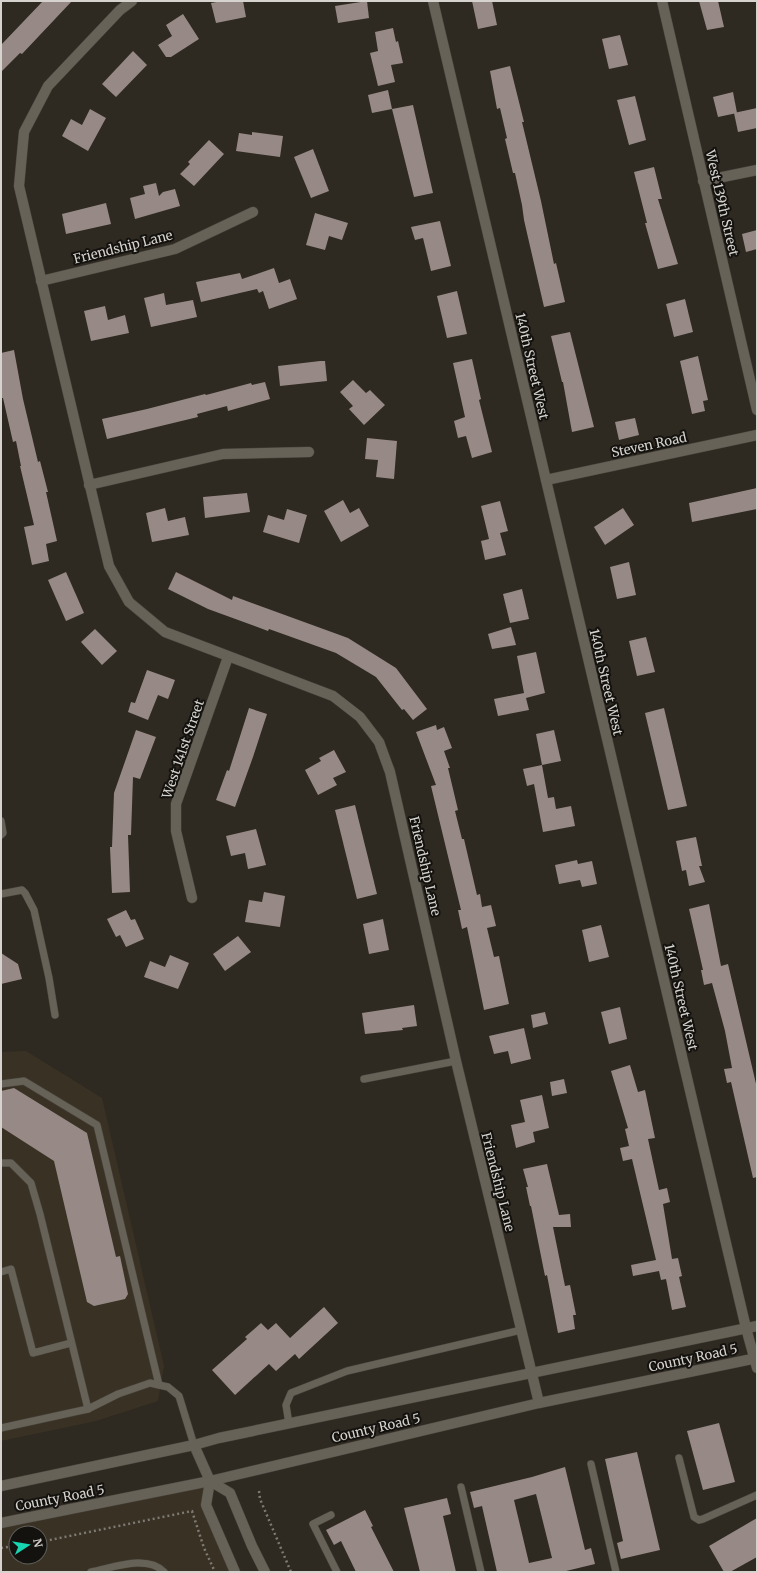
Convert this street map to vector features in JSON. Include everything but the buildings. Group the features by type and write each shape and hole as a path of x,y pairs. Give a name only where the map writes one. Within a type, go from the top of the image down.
{"street":[{"name":"Friendship Lane","path":"132,1 120,10 48,86 24,132 19,186 109,566 129,602 165,632 333,696 360,717 379,742 390,772 456,1061 539,1404"},
{"name":"140th Street West","path":"433,1 746,1328 756,1362"},
{"name":"West 139th Street","path":"662,1 757,410"},
{"path":"704,181 757,170"},
{"name":"Friendship Lane","path":"41,281 175,249 253,212"},
{"name":"Steven Road","path":"546,480 757,434"},
{"path":"89,485 223,454 309,452"},
{"name":"West 141st Street","path":"192,898 176,831 176,804 228,657"},
{"name":"County Road 5","path":"1,1486 194,1445 219,1438 757,1326"},
{"name":"County Road 5","path":"1,1523 210,1480 539,1404 756,1362"},
{"path":"194,1445 210,1480 230,1494 252,1546 265,1572"},
{"path":"210,1480 206,1505 235,1572"}],"lane":[{"path":"1,821 3,833 1,835"},
{"path":"1,894 22,890 32,904 49,978 54,1015"},
{"path":"364,1079 456,1061"},
{"path":"1,1084 24,1081 97,1125 159,1385"},
{"path":"1,1163 11,1163 30,1183 40,1214 88,1408"},
{"path":"1,1272 11,1269 33,1353 72,1342"},
{"path":"289,1424 286,1405 291,1393 346,1371 521,1330"},
{"path":"1,1419 2,1427 88,1408 138,1386 150,1383 168,1387 179,1396 194,1445"},
{"path":"679,1458 694,1517 699,1520 757,1495"},
{"path":"591,1464 616,1572"},
{"path":"461,1487 481,1572"},
{"path":"331,1515 313,1524 337,1572"},
{"path":"92,1572 142,1563 160,1568 164,1572"}],"path":[{"path":"259,1491 260,1499 291,1572"},
{"path":"48,1540 192,1511 204,1548 215,1572"}],"shaded area":[{"path":"26,1051 102,1098 164,1366 158,1401 96,1421 1,1441 1,1052"},
{"path":"210,1481 206,1505 235,1572 1,1572 1,1523"}]}
